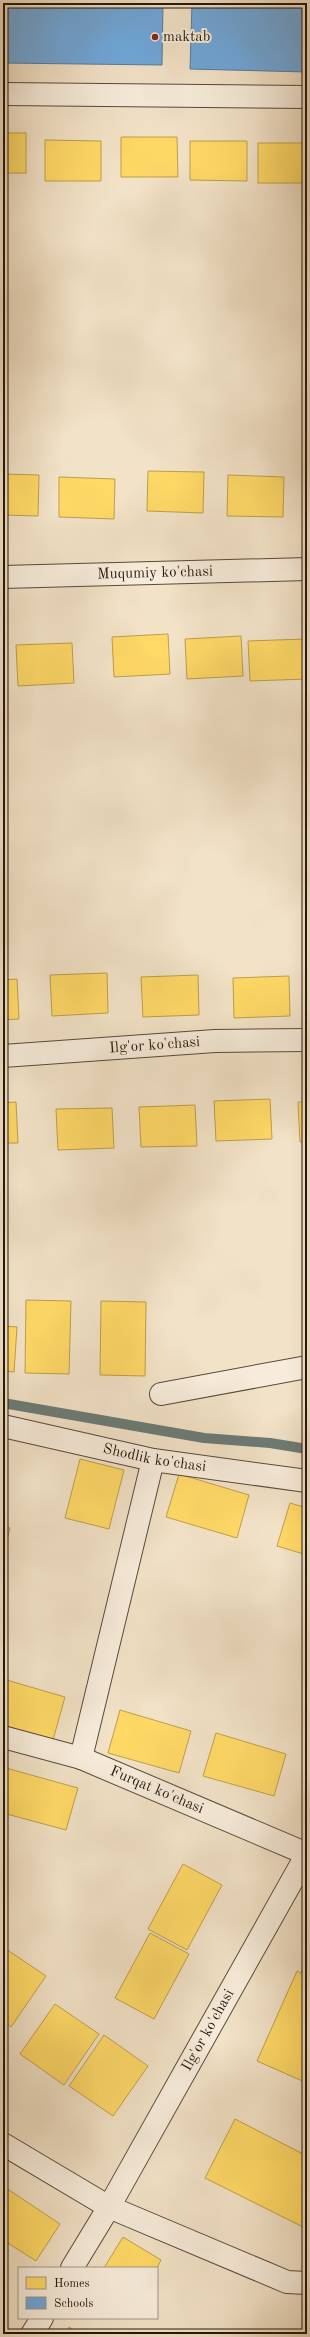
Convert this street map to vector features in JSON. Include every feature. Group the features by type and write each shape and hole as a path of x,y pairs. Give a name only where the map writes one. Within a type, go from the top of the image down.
{"street":[{"path":"3,94 307,97"},
{"name":"Muqumiy ko'chasi","path":"3,577 307,569"},
{"name":"Ilg'or ko'chasi","path":"3,1056 215,1041 307,1040"},
{"path":"161,1394 307,1367"},
{"name":"Shodlik ko'chasi","path":"3,1426 153,1460 307,1481"},
{"path":"81,1758 153,1460"},
{"name":"Furqat ko'chasi","path":"3,1737 81,1758 307,1854"},
{"name":"Ilg'or ko'chasi","path":"73,2267 109,2207 307,1854"},
{"path":"3,2144 109,2207 287,2282 307,2283"},
{"path":"32,2334 41,2319"}],"building: Homes":[{"path":"3,133 26,133 26,173 3,173"},
{"path":"121,137 177,137 178,177 121,177"},
{"path":"45,140 101,141 101,181 45,181"},
{"path":"190,141 247,141 247,181 190,180"},
{"path":"258,143 307,143 307,183 258,183"},
{"path":"148,471 204,472 203,513 147,511"},
{"path":"3,474 39,475 38,516 3,515"},
{"path":"228,475 284,477 283,517 227,516"},
{"path":"59,477 115,479 114,519 59,517"},
{"path":"168,634 170,674 114,677 112,637"},
{"path":"241,636 243,676 187,679 185,639"},
{"path":"305,639 307,679 250,681 248,641"},
{"path":"72,643 74,683 18,686 16,645"},
{"path":"107,973 108,1013 52,1016 50,975"},
{"path":"198,975 199,1015 143,1017 141,977"},
{"path":"289,976 290,1016 234,1018 233,978"},
{"path":"17,979 19,1019 3,1020 3,980"},
{"path":"270,1099 272,1139 216,1141 214,1101"},
{"path":"16,1102 18,1143 3,1143 3,1103"},
{"path":"298,1102 307,1102 307,1142 300,1142"},
{"path":"195,1105 197,1146 141,1147 139,1107"},
{"path":"112,1108 114,1148 58,1150 56,1109"},
{"path":"26,1300 71,1301 69,1374 25,1373"},
{"path":"101,1301 146,1302 145,1376 100,1375"},
{"path":"3,1326 17,1327 14,1372 3,1371"},
{"path":"80,1459 124,1470 109,1529 65,1518"},
{"path":"179,1474 249,1495 237,1538 166,1517"},
{"path":"290,1503 307,1508 307,1555 277,1546"},
{"path":"3,1527 10,1528 3,1556"},
{"path":"3,1679 65,1697 53,1740 3,1725"},
{"path":"120,1710 191,1731 179,1773 108,1753"},
{"path":"216,1733 286,1754 274,1796 203,1776"},
{"path":"6,1768 78,1788 66,1830 3,1813 3,1779"},
{"path":"183,1864 222,1885 187,1950 148,1929"},
{"path":"150,1933 189,1954 154,2019 115,1998"},
{"path":"3,1947 46,1976 11,2027 3,2021"},
{"path":"307,1959 307,1975 301,1973"},
{"path":"297,1971 307,1976 307,2083 257,2061"},
{"path":"55,2004 99,2034 64,2085 20,2054"},
{"path":"104,2035 148,2066 113,2116 69,2086"},
{"path":"235,2119 307,2156 307,2229 205,2178"},
{"path":"3,2186 60,2224 36,2261 3,2240"},
{"path":"123,2237 161,2260 158,2267 105,2267"},
{"path":"69,2327 81,2334 65,2334"}],"building: Schools":[{"path":"3,3 163,3 162,65 3,63"},
{"path":"192,3 307,3 307,72 190,69"}],"waterway":[{"path":"3,1403 204,1438 270,1443 307,1449"}],"place":[{"name":"maktab","path":"155,37"}]}
